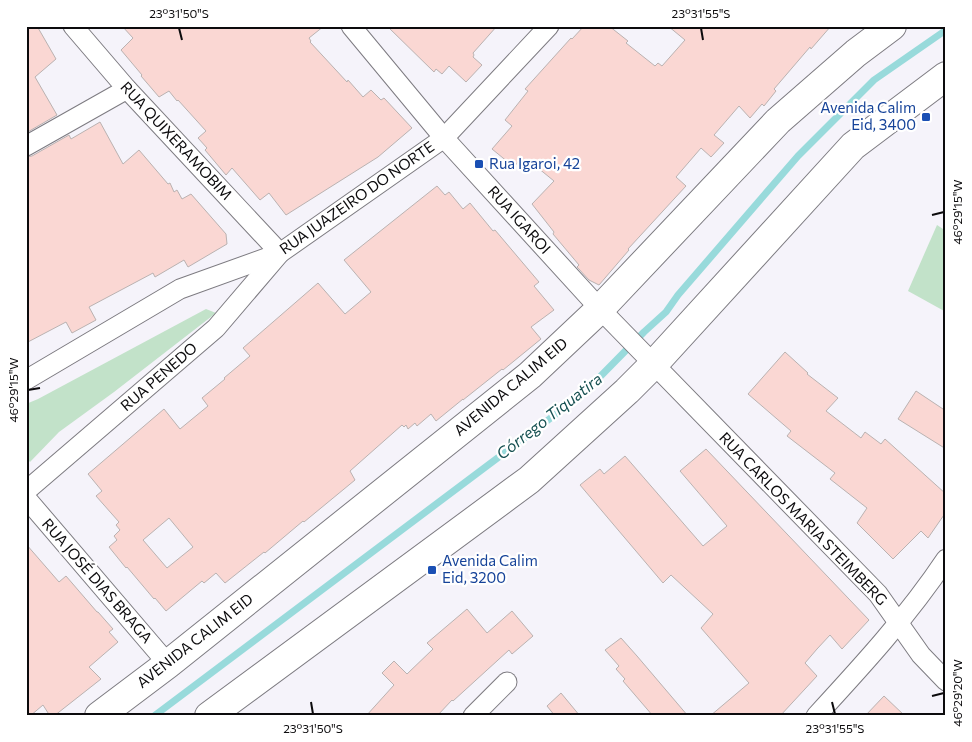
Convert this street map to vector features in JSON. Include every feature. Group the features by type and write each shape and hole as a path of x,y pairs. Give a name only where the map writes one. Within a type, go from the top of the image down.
{"main road":[{"name":"AVENIDA CALIM EID","path":"99,716 168,664 530,375 600,309 778,121 856,53 892,26"},
{"path":"209,716 529,480 627,391 649,359 853,146 946,76"}],"street":[{"name":"RUA QUIXERAMOBIM","path":"73,26 127,89 280,253"},
{"name":"RUA IGAROI","path":"351,26 444,138 600,309 649,359"},
{"name":"RUA JUAZEIRO DO NORTE","path":"26,380 180,289 280,253 444,138 549,26"},
{"path":"26,146 127,89"},
{"name":"RUA PENEDO","path":"26,491 216,328 280,253"},
{"name":"RUA CARLOS MARIA STEIMBERG","path":"649,359 878,594 921,655 946,681"},
{"name":"RUA JOSÉ DIAS BRAGA","path":"26,498 168,664"},
{"path":"816,716 899,623 946,559"},
{"path":"473,716 507,682"}],"green space":[{"path":"937,225 946,231 946,312 908,291"},
{"path":"206,309 216,313 59,432 30,462 26,458 26,404"}],"building":[{"path":"26,26 37,26 56,59 35,77 57,115 26,133"},
{"path":"122,26 324,26 309,38 310,42 363,97 371,90 381,100 384,98 412,128 378,157 286,215 269,193 260,200 232,168 226,175 205,150 207,148 198,138 206,131 169,91 159,97 121,50 133,38"},
{"path":"387,26 497,26 473,53 473,57 482,65 466,82 449,66 442,74 436,69 434,72"},
{"path":"584,26 609,26 628,41 626,43 655,66 658,63 662,66 685,40 668,26 831,26 774,89 776,91 764,106 762,104 750,118 739,106 714,135 724,143 711,157 701,148 676,177 686,186 628,249 599,285 589,280 577,267 579,265 553,234 554,232 532,204 554,181 527,159 525,161 521,158 514,167 492,149 512,126 505,120 528,91 525,89"},
{"path":"100,122 123,164 139,150 168,184 170,183 174,192 177,190 182,199 191,194 226,234 227,244 188,267 184,260 155,277 153,273 89,307 96,320 72,333 66,322 26,343 26,157 32,156 69,135 71,139"},
{"path":"437,186 445,195 449,192 463,209 470,203 539,282 534,286 554,310 531,327 541,339 503,370 436,421 431,414 417,426 415,423 408,429 406,425 404,427 402,425 350,471 355,480 265,553 225,583 216,573 204,583 202,581 166,611 109,547 117,540 114,536 120,530 116,525 119,522 96,496 102,491 88,474 164,409 180,429 208,406 202,398 250,356 243,348 318,283 345,314 371,292 344,260","holes":["169,518 193,547 167,568 143,540"]},
{"path":"785,352 807,374 838,398 826,411 861,438 865,432 881,444 885,439 946,494 946,512 928,538 921,531 893,559 857,523 867,508 830,479 835,473 787,436 791,431 748,394"},
{"path":"916,391 946,411 946,449 898,419"},
{"path":"706,449 869,620 842,649 830,635 817,649 805,663 817,676 780,716 710,716 749,683 701,628 713,614 671,575 663,583 580,485 600,469 604,474 625,456 703,546 727,526 680,471"},
{"path":"26,544 59,582 66,576 113,629 109,632 118,642 89,667 101,679 54,716 50,716 43,705 30,716 26,716"},
{"path":"467,609 487,633 512,611 533,636 512,654 509,650 452,700 437,716 366,716 394,685 382,673 394,661 407,674 433,649 427,643"},
{"path":"621,638 688,716 653,716 623,681 625,679 616,669 619,666 605,650"},
{"path":"561,693 580,716 555,716 547,706"},
{"path":"884,696 905,716 865,716"}],"waterway":[{"name":"Córrego Tiquatira","path":"154,716 584,393 666,312 678,295 798,156 874,80 946,30"}],"place":[{"name":"Avenida Calim Eid, 3400","path":"926,117"},
{"name":"Rua Igaroi, 42","path":"479,164"},
{"name":"Avenida Calim Eid, 3200","path":"432,570"}]}
